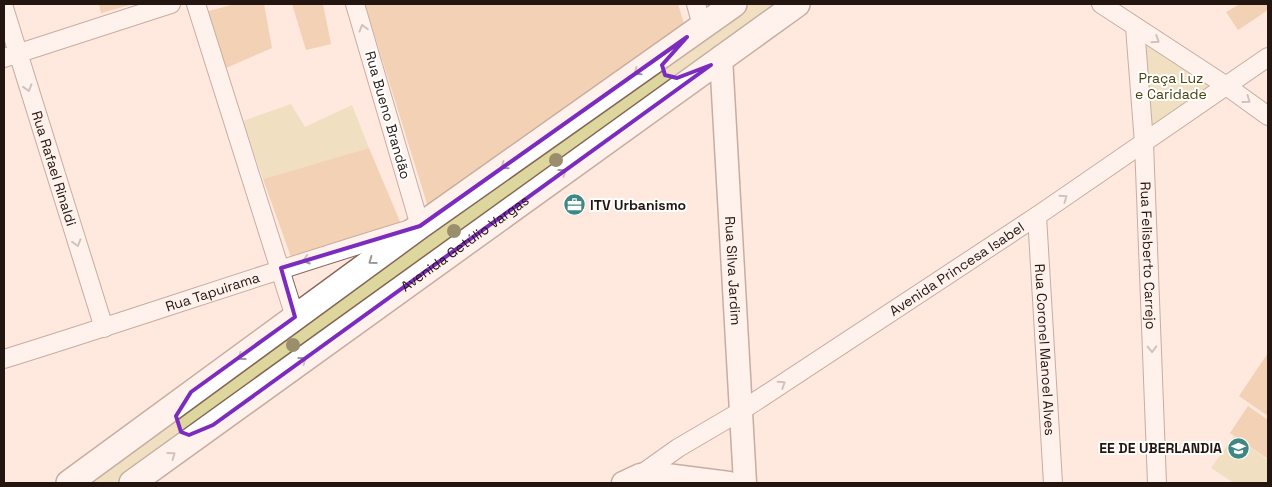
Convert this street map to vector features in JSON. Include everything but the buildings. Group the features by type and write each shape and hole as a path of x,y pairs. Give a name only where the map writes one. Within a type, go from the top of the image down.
{"main road":[{"path":"69,483 695,22 733,4"},
{"path":"695,22 666,57 662,65 665,76 677,78 691,75 722,57 769,10 770,4"},
{"name":"Avenida Getúlio Vargas","path":"132,483 797,4"},
{"path":"191,392 179,406 176,416 181,432 189,436 213,425"},
{"path":"90,468 109,460 121,462 127,471 124,483"}],"street":[{"path":"11,56 171,4"},
{"path":"196,4 296,317"},
{"name":"Rua Bueno Brandão","path":"356,4 420,226"},
{"path":"1101,4 1226,85 1268,116"},
{"name":"Rua Rafael Rinaldi","path":"4,8 11,56 104,328"},
{"name":"Rua Felisberto Carrejo","path":"1135,26 1144,143 1157,483"},
{"name":"Rua Silva Jardim","path":"722,57 746,483"},
{"name":"Avenida Princesa Isabel","path":"631,479 678,448 741,411 1037,216 1268,57"},
{"name":"Rua Coronel Manoel Alves","path":"1037,216 1053,483"},
{"name":"Rua Tapuirama","path":"4,359 104,328 280,268 420,226"},
{"name":"Avenida Princesa Isabel","path":"631,479 668,473 729,483"}],"highlighted area":[{"path":"687,37 662,65 665,75 677,78 711,65 213,425 189,435 181,432 176,416 191,392 295,317 281,268 420,226"}],"green space":[{"path":"751,4 784,4 119,483 88,483"},
{"name":"Praça Luz e Caridade","path":"1139,34 1220,85 1147,135"},
{"path":"291,104 305,127 352,105 369,148 263,179 243,121"},
{"name":"EE DE UBERLANDIA","path":"1234,436 1268,460 1268,483 1234,483 1211,468"}],"place":[{"name":"ITV Urbanismo","path":"574,205"},
{"name":"EE DE UBERLANDIA","path":"1238,448"}]}
